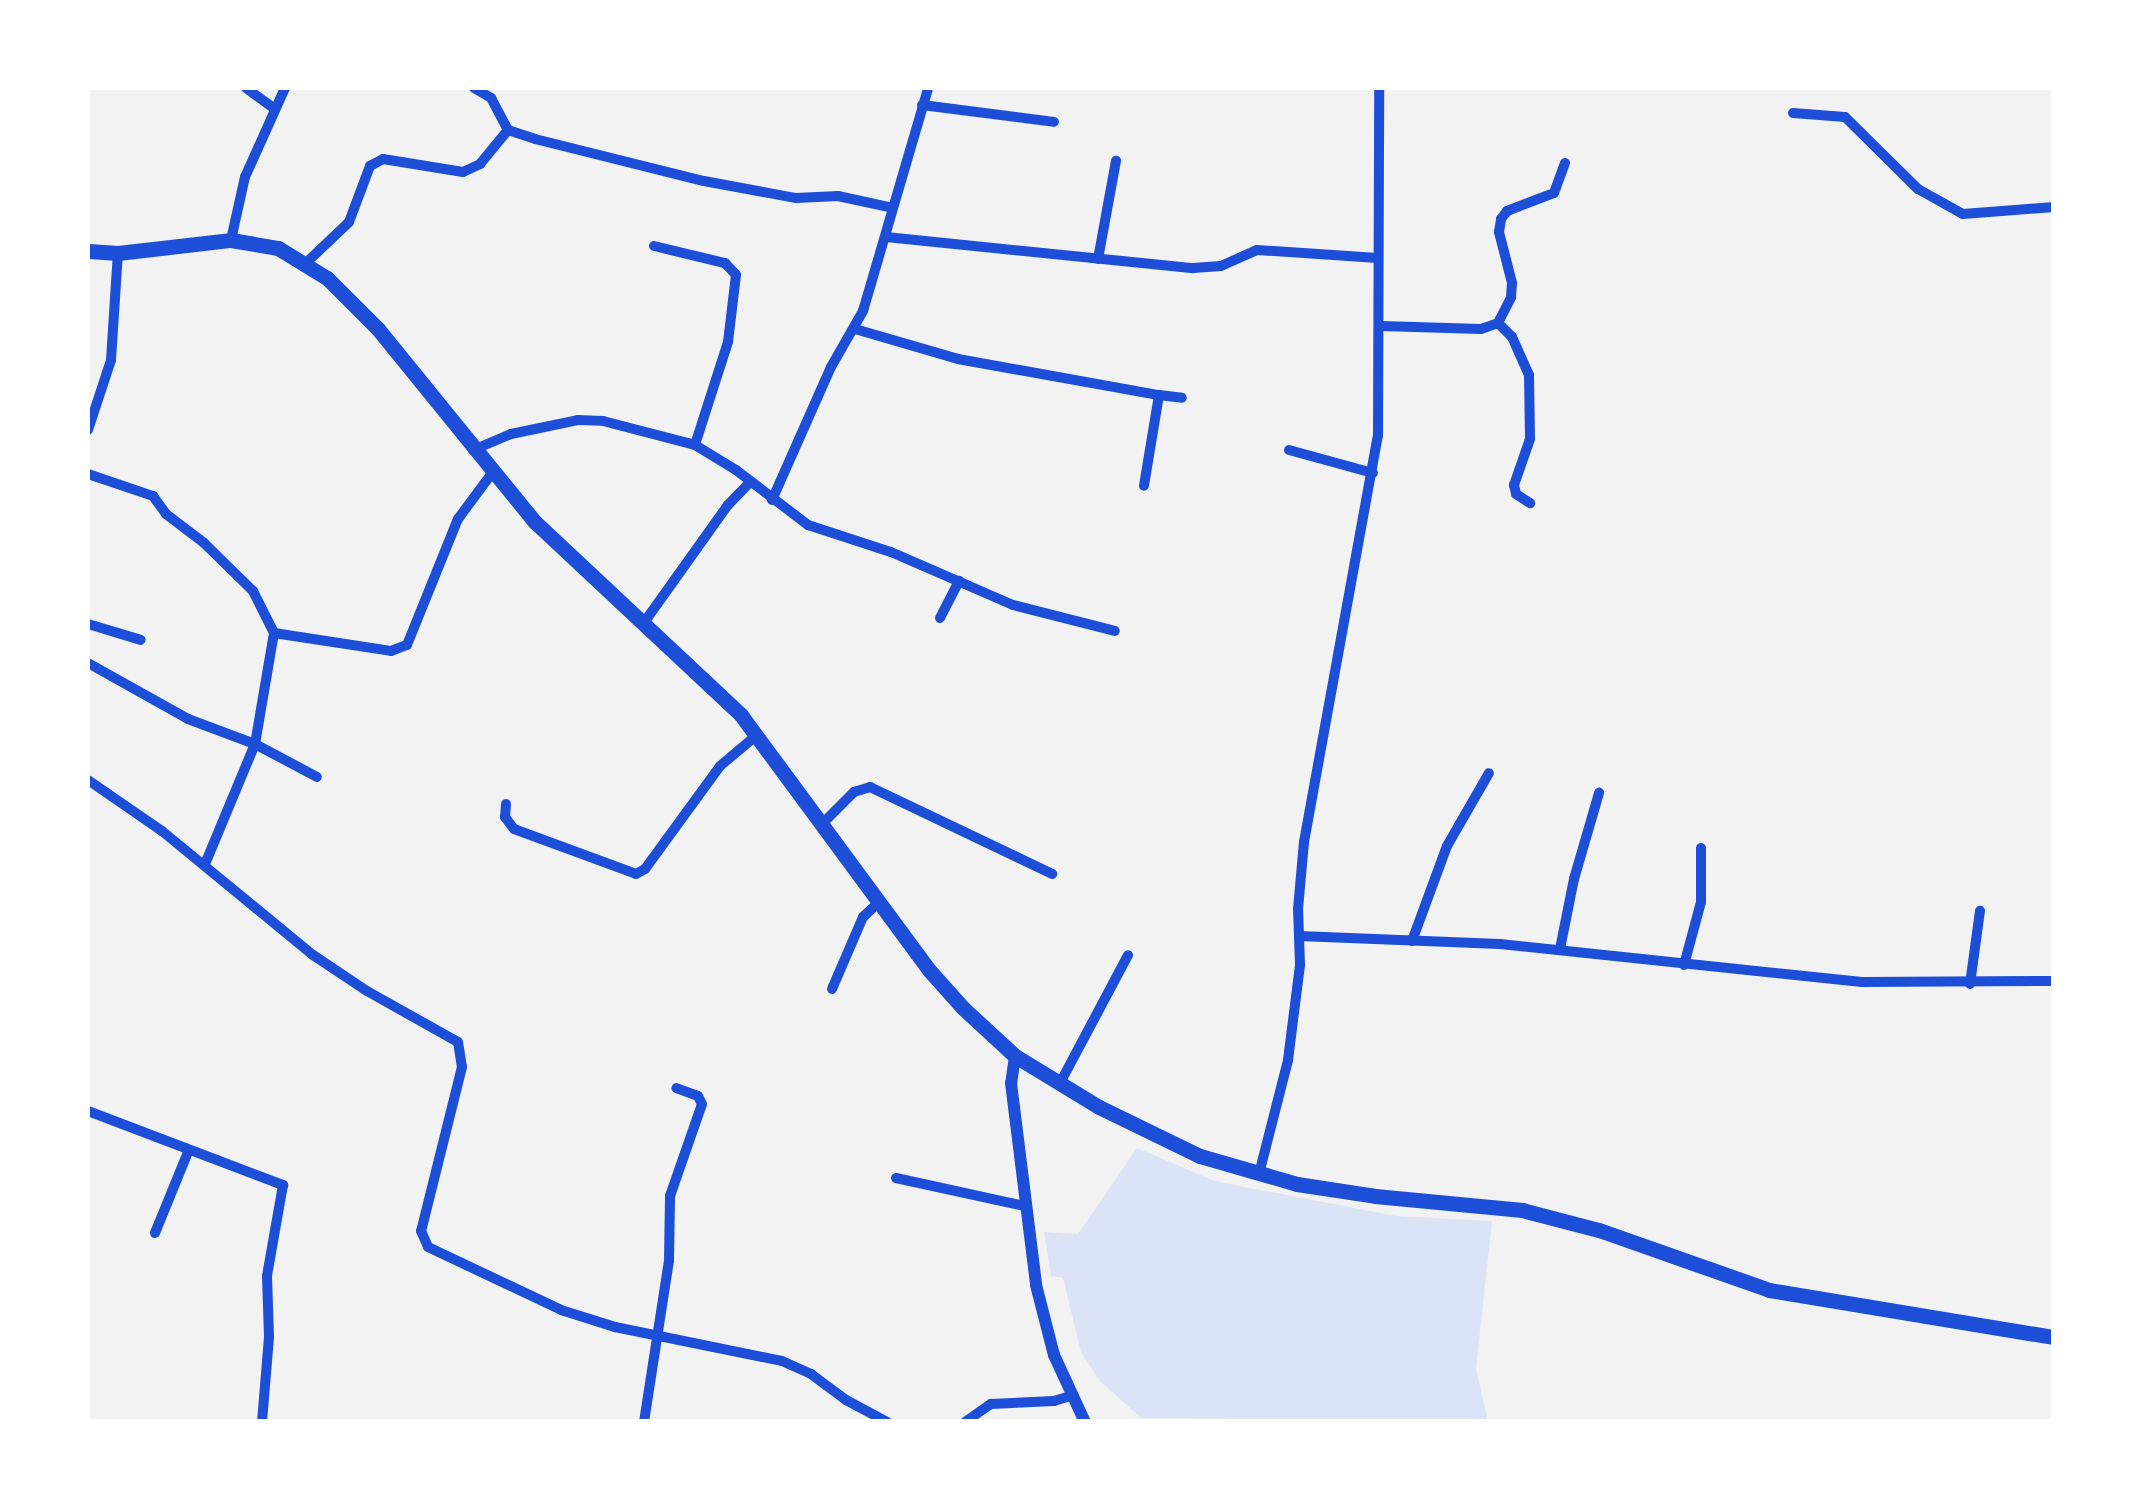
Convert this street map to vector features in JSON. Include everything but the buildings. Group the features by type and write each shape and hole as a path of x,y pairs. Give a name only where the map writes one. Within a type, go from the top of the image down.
{"main road":[{"path":"88,251 118,253 231,240 278,248 306,263 378,329 472,451 545,532 726,699 962,1008 1015,1056 1060,1084 1172,1145 1259,1174 1374,1196 1540,1214 1770,1290 2054,1337"}],"street":[{"path":"246,88 275,109"},
{"path":"231,240 245,177 285,88"},
{"path":"474,88 492,98 508,130 722,184 796,198 838,196 894,208"},
{"path":"772,500 831,367 854,330 886,237 928,88"},
{"path":"1259,1174 1288,1060 1299,986 1304,842 1373,473 1381,408 1378,88"},
{"path":"922,105 1054,122"},
{"path":"1792,113 1845,117 1918,189 1963,214 2054,207"},
{"path":"306,263 349,222 370,166 383,159 463,172 480,164 508,130"},
{"path":"1098,258 1116,161"},
{"path":"1498,323 1512,283 1499,232 1501,220 1507,211 1554,193 1564,163"},
{"path":"886,237 1193,268 1221,266 1257,250 1378,258"},
{"path":"654,246 725,263 736,274 728,342 694,446"},
{"path":"88,430 111,360 118,253"},
{"path":"1380,326 1480,329 1498,323"},
{"path":"1498,323 1512,337 1529,375 1530,440 1514,485 1516,494 1530,503"},
{"path":"854,330 958,359 1182,398"},
{"path":"1144,486 1159,395"},
{"path":"472,451 511,434 578,420 602,421 694,446 751,481 792,516 829,534 891,552 1012,605 1114,631"},
{"path":"1289,450 1373,473"},
{"path":"88,474 153,496 175,522 204,542 253,591 274,634 255,744 205,864"},
{"path":"274,634 390,651 407,645 458,519 492,474"},
{"path":"643,624 728,504 751,481"},
{"path":"940,618 959,580"},
{"path":"88,624 141,640"},
{"path":"88,663 188,719 255,744 317,776"},
{"path":"506,804 506,817 514,829 636,874 645,870 720,766 757,735"},
{"path":"1412,941 1447,846 1489,773"},
{"path":"88,780 205,864 314,955 367,992 458,1042 462,1068 421,1230 428,1248 561,1310 615,1327 782,1361 811,1374 846,1400 887,1422"},
{"path":"821,825 854,792 870,787 1052,874"},
{"path":"1560,950 1574,878 1599,792"},
{"path":"1684,965 1700,902 1701,848"},
{"path":"832,989 863,917 879,902"},
{"path":"1970,984 1980,910"},
{"path":"1299,936 1560,950 1862,982 2054,981"},
{"path":"1060,1084 1128,956"},
{"path":"1015,1056 1011,1083 1024,1206 1044,1323 1070,1396 1085,1422"},
{"path":"644,1422 670,1262 670,1196 702,1104 698,1096 676,1088"},
{"path":"88,1111 188,1152 273,1177 283,1185 267,1276 269,1336 262,1422"},
{"path":"156,1233 188,1152"},
{"path":"896,1178 1024,1206"},
{"path":"965,1422 991,1404 1034,1403 1070,1396"}],"shaded area":[{"path":"1137,1148 1214,1181 1396,1216 1492,1221 1476,1369 1488,1421 1141,1418 1100,1381 1081,1352 1063,1278 1051,1276 1044,1232 1078,1234"}]}
